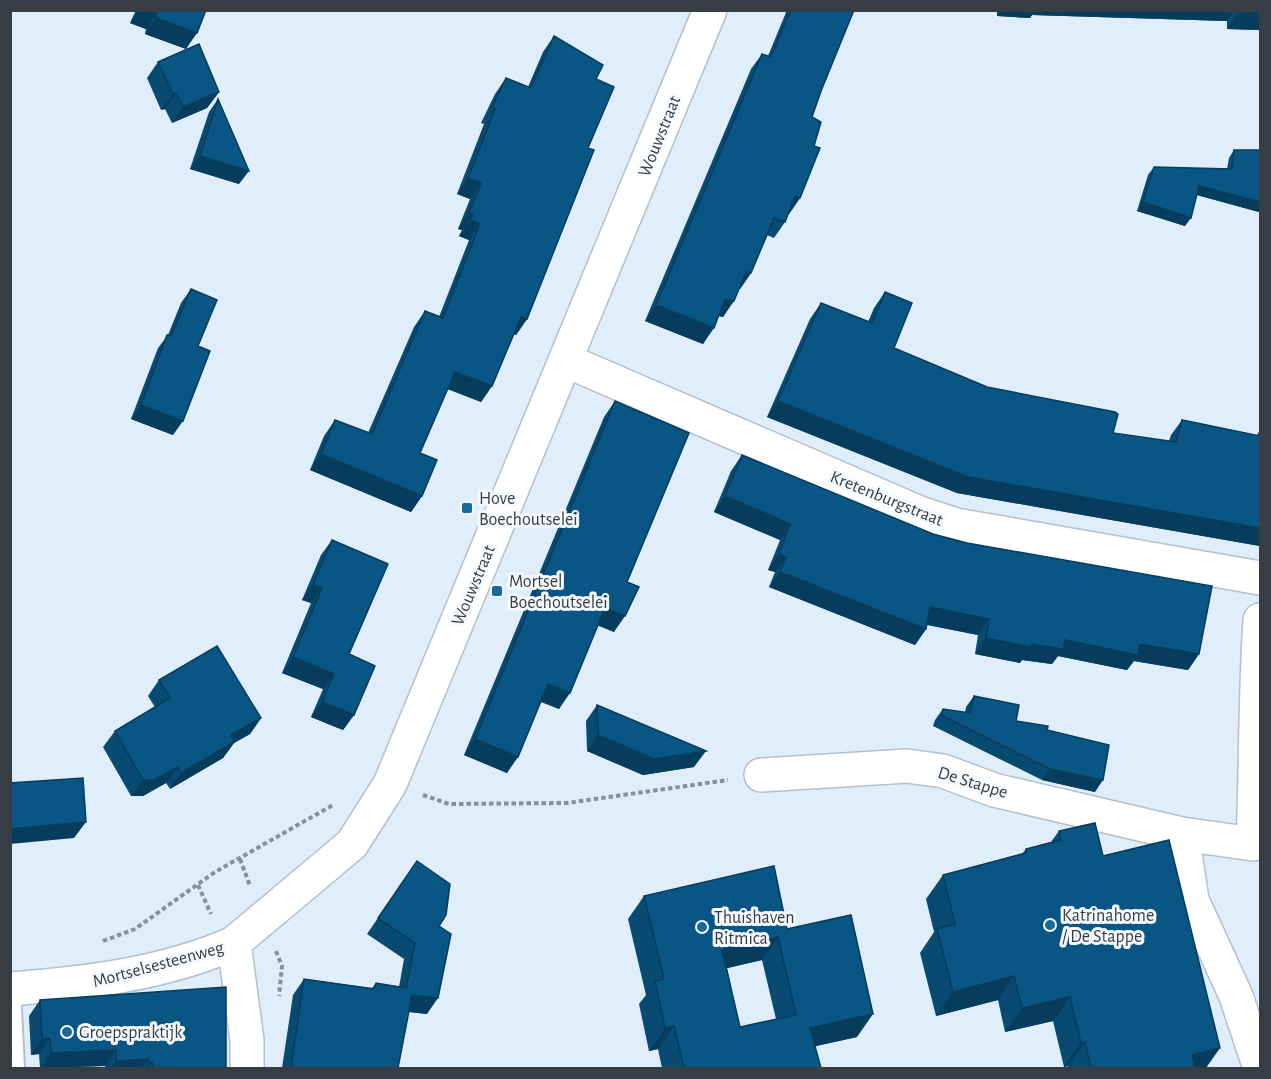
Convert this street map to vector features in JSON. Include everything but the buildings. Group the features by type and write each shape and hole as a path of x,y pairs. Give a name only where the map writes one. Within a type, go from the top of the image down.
{"street":[{"name":"Wouwstraat","path":"234,943 352,844 390,784 567,361 710,10"},
{"name":"Kretenburgstraat","path":"567,361 911,510 956,525 1260,578"},
{"name":"De Stappe","path":"761,775 907,766 943,771 993,790 1182,834 1253,844 1257,736 1256,673 1260,620"},
{"path":"1182,834 1192,900 1236,996 1260,1068"},
{"name":"Mortselsesteenweg","path":"11,989 86,983 137,973 218,950 234,943"},
{"path":"234,943 247,1040 247,1068"}],"lane":[{"path":"11,989 16,1068"}],"path":[{"path":"424,796 449,804 567,803 761,775"},
{"path":"93,945 135,929 216,872"}],"place":[{"name":"Hove Boechoutselei","path":"467,508"},
{"name":"Mortsel Boechoutselei","path":"497,591"},
{"name":"Katrinahome / De Stappe","path":"1050,925"},
{"name":"Thuishaven Ritmica","path":"702,927"},
{"name":"Groepspraktijk","path":"67,1032"}]}
